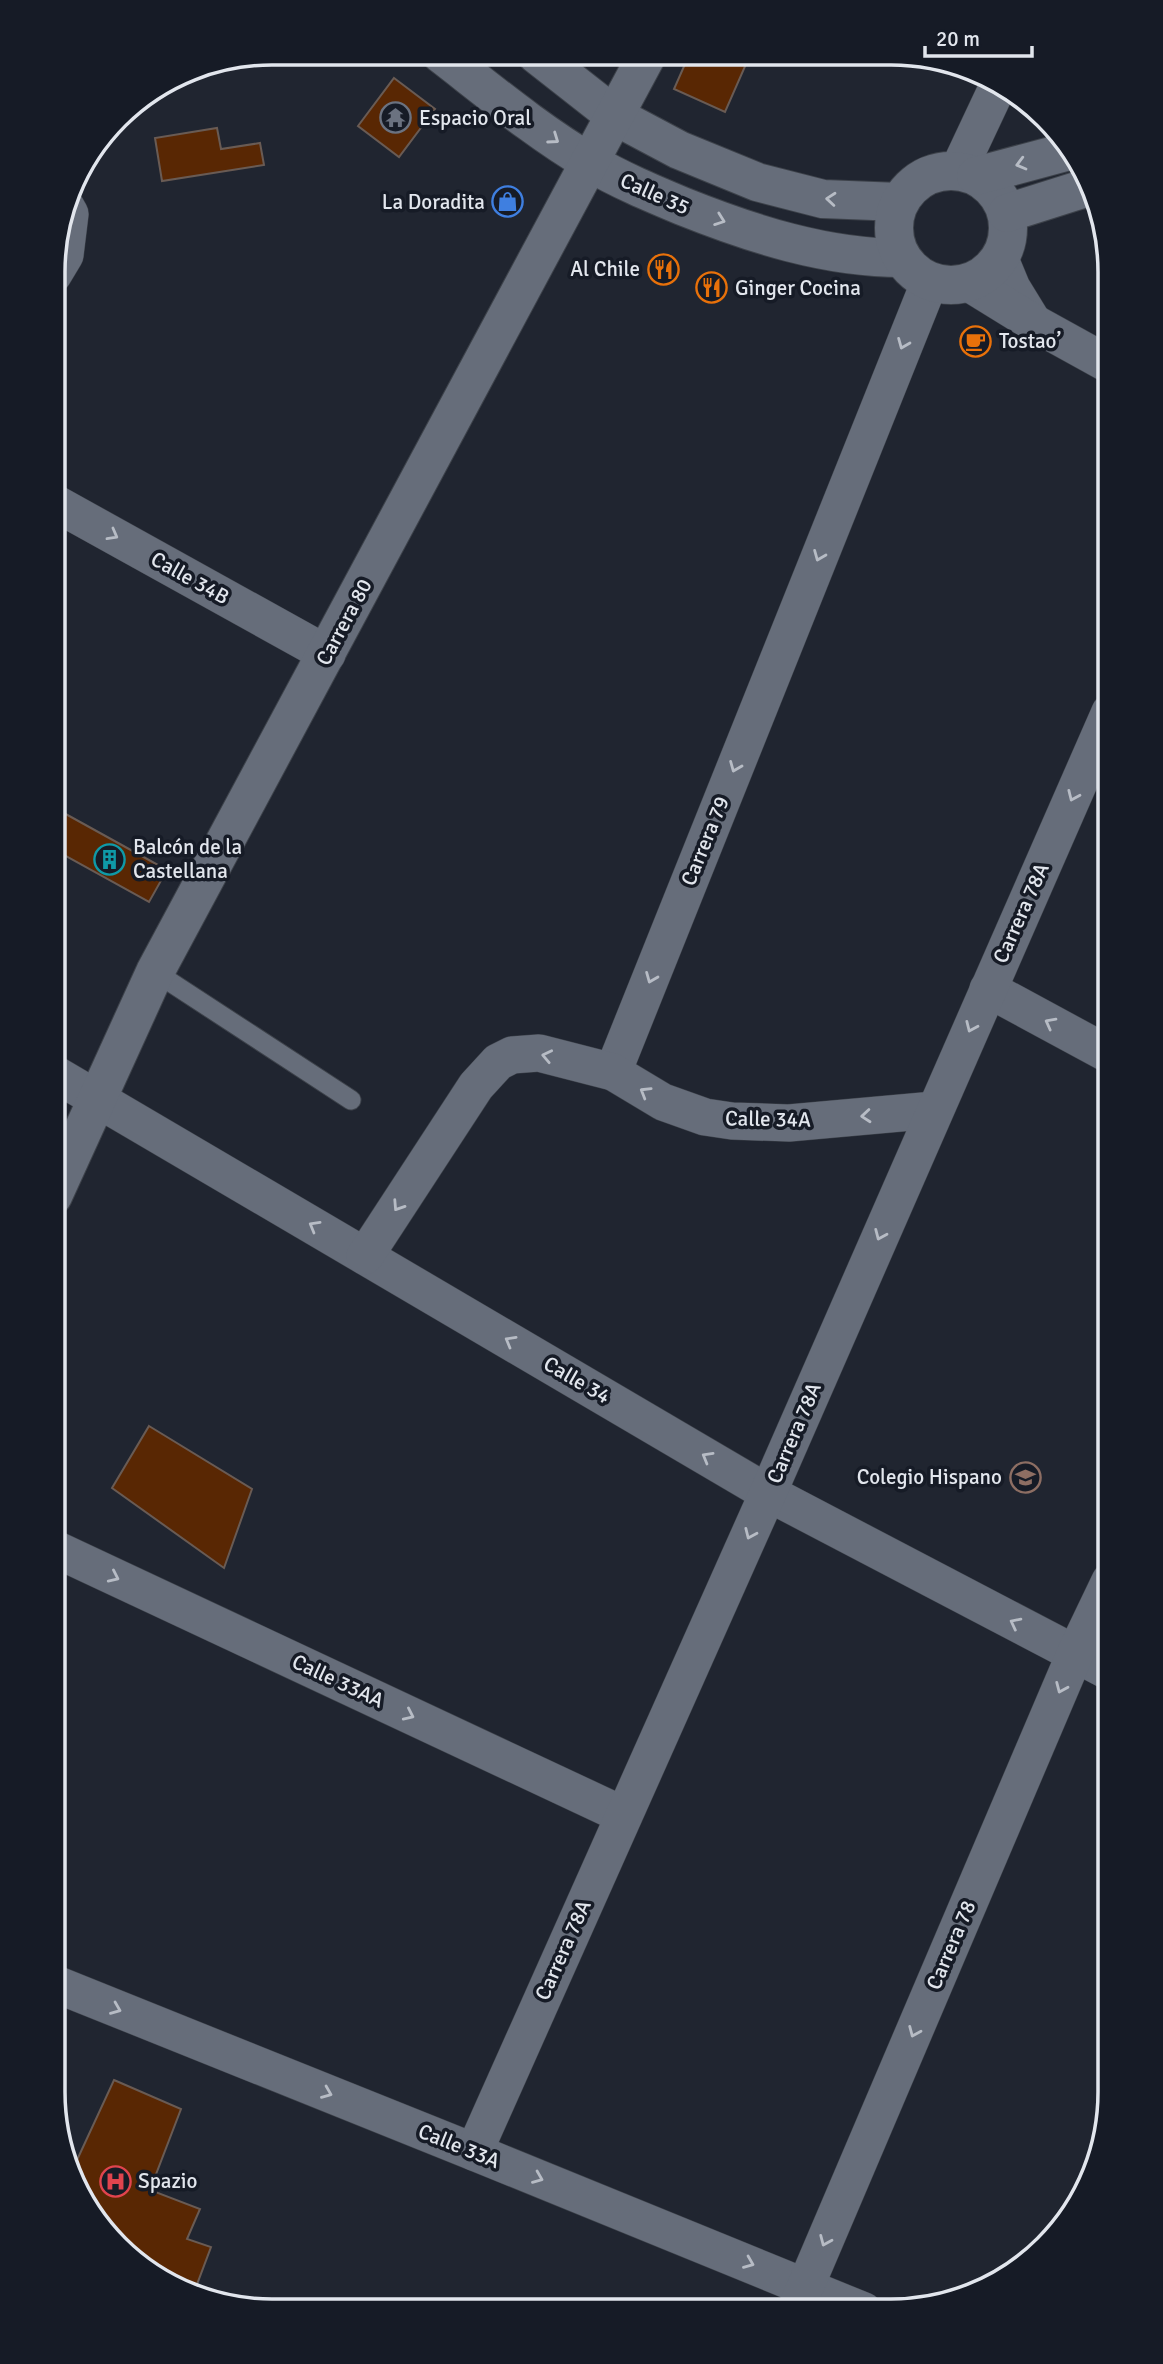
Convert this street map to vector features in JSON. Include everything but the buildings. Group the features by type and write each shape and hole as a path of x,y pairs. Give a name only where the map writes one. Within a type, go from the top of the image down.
{"street":[{"name":"Calle 35","path":"456,65 590,163 640,189 720,221 788,242 916,270"},
{"path":"550,65 615,116 679,150 757,182 823,199 899,202"},
{"name":"Carrera 80","path":"65,1168 155,972 643,65"},
{"path":"967,174 995,93"},
{"path":"967,174 989,185 1000,198 1007,213 1009,229 1006,244 1000,259 981,277 969,283 943,285 916,270 895,240 894,221 899,202 909,188 923,177 940,172 967,174 1060,153"},
{"path":"1007,213 1081,190"},
{"path":"1000,259 1012,288 1034,323"},
{"name":"Carrera 79","path":"613,1072 916,270"},
{"path":"969,283 1098,358"},
{"name":"Calle 34B","path":"65,509 327,654"},
{"name":"Carrera 78A","path":"474,2152 768,1493 1098,739"},
{"path":"988,989 1098,1049"},
{"path":"365,1256 475,1086 498,1062 513,1055 539,1053 613,1072"},
{"name":"Calle 34A","path":"613,1072 663,1102 705,1117 732,1121 789,1123 934,1110"},
{"name":"Calle 34","path":"65,1080 768,1493 1098,1666"},
{"name":"Calle 33AA","path":"65,1554 623,1815"},
{"name":"Carrera 78","path":"801,2299 1075,1654 1098,1606"},
{"name":"Calle 33A","path":"65,1988 474,2152 801,2299"}],"lane":[{"path":"155,972 351,1100"}],"place":[{"name":"Espacio Oral","path":"396,118"},
{"name":"La Doradita","path":"508,202"},
{"name":"Al Chile","path":"663,269"},
{"name":"Ginger Cocina","path":"712,288"},
{"name":"Tostao’","path":"976,341"},
{"name":"Balcón de la Castellana","path":"110,859"},
{"name":"Colegio Hispano","path":"1025,1477"},
{"name":"Spazio","path":"115,2181"}]}
